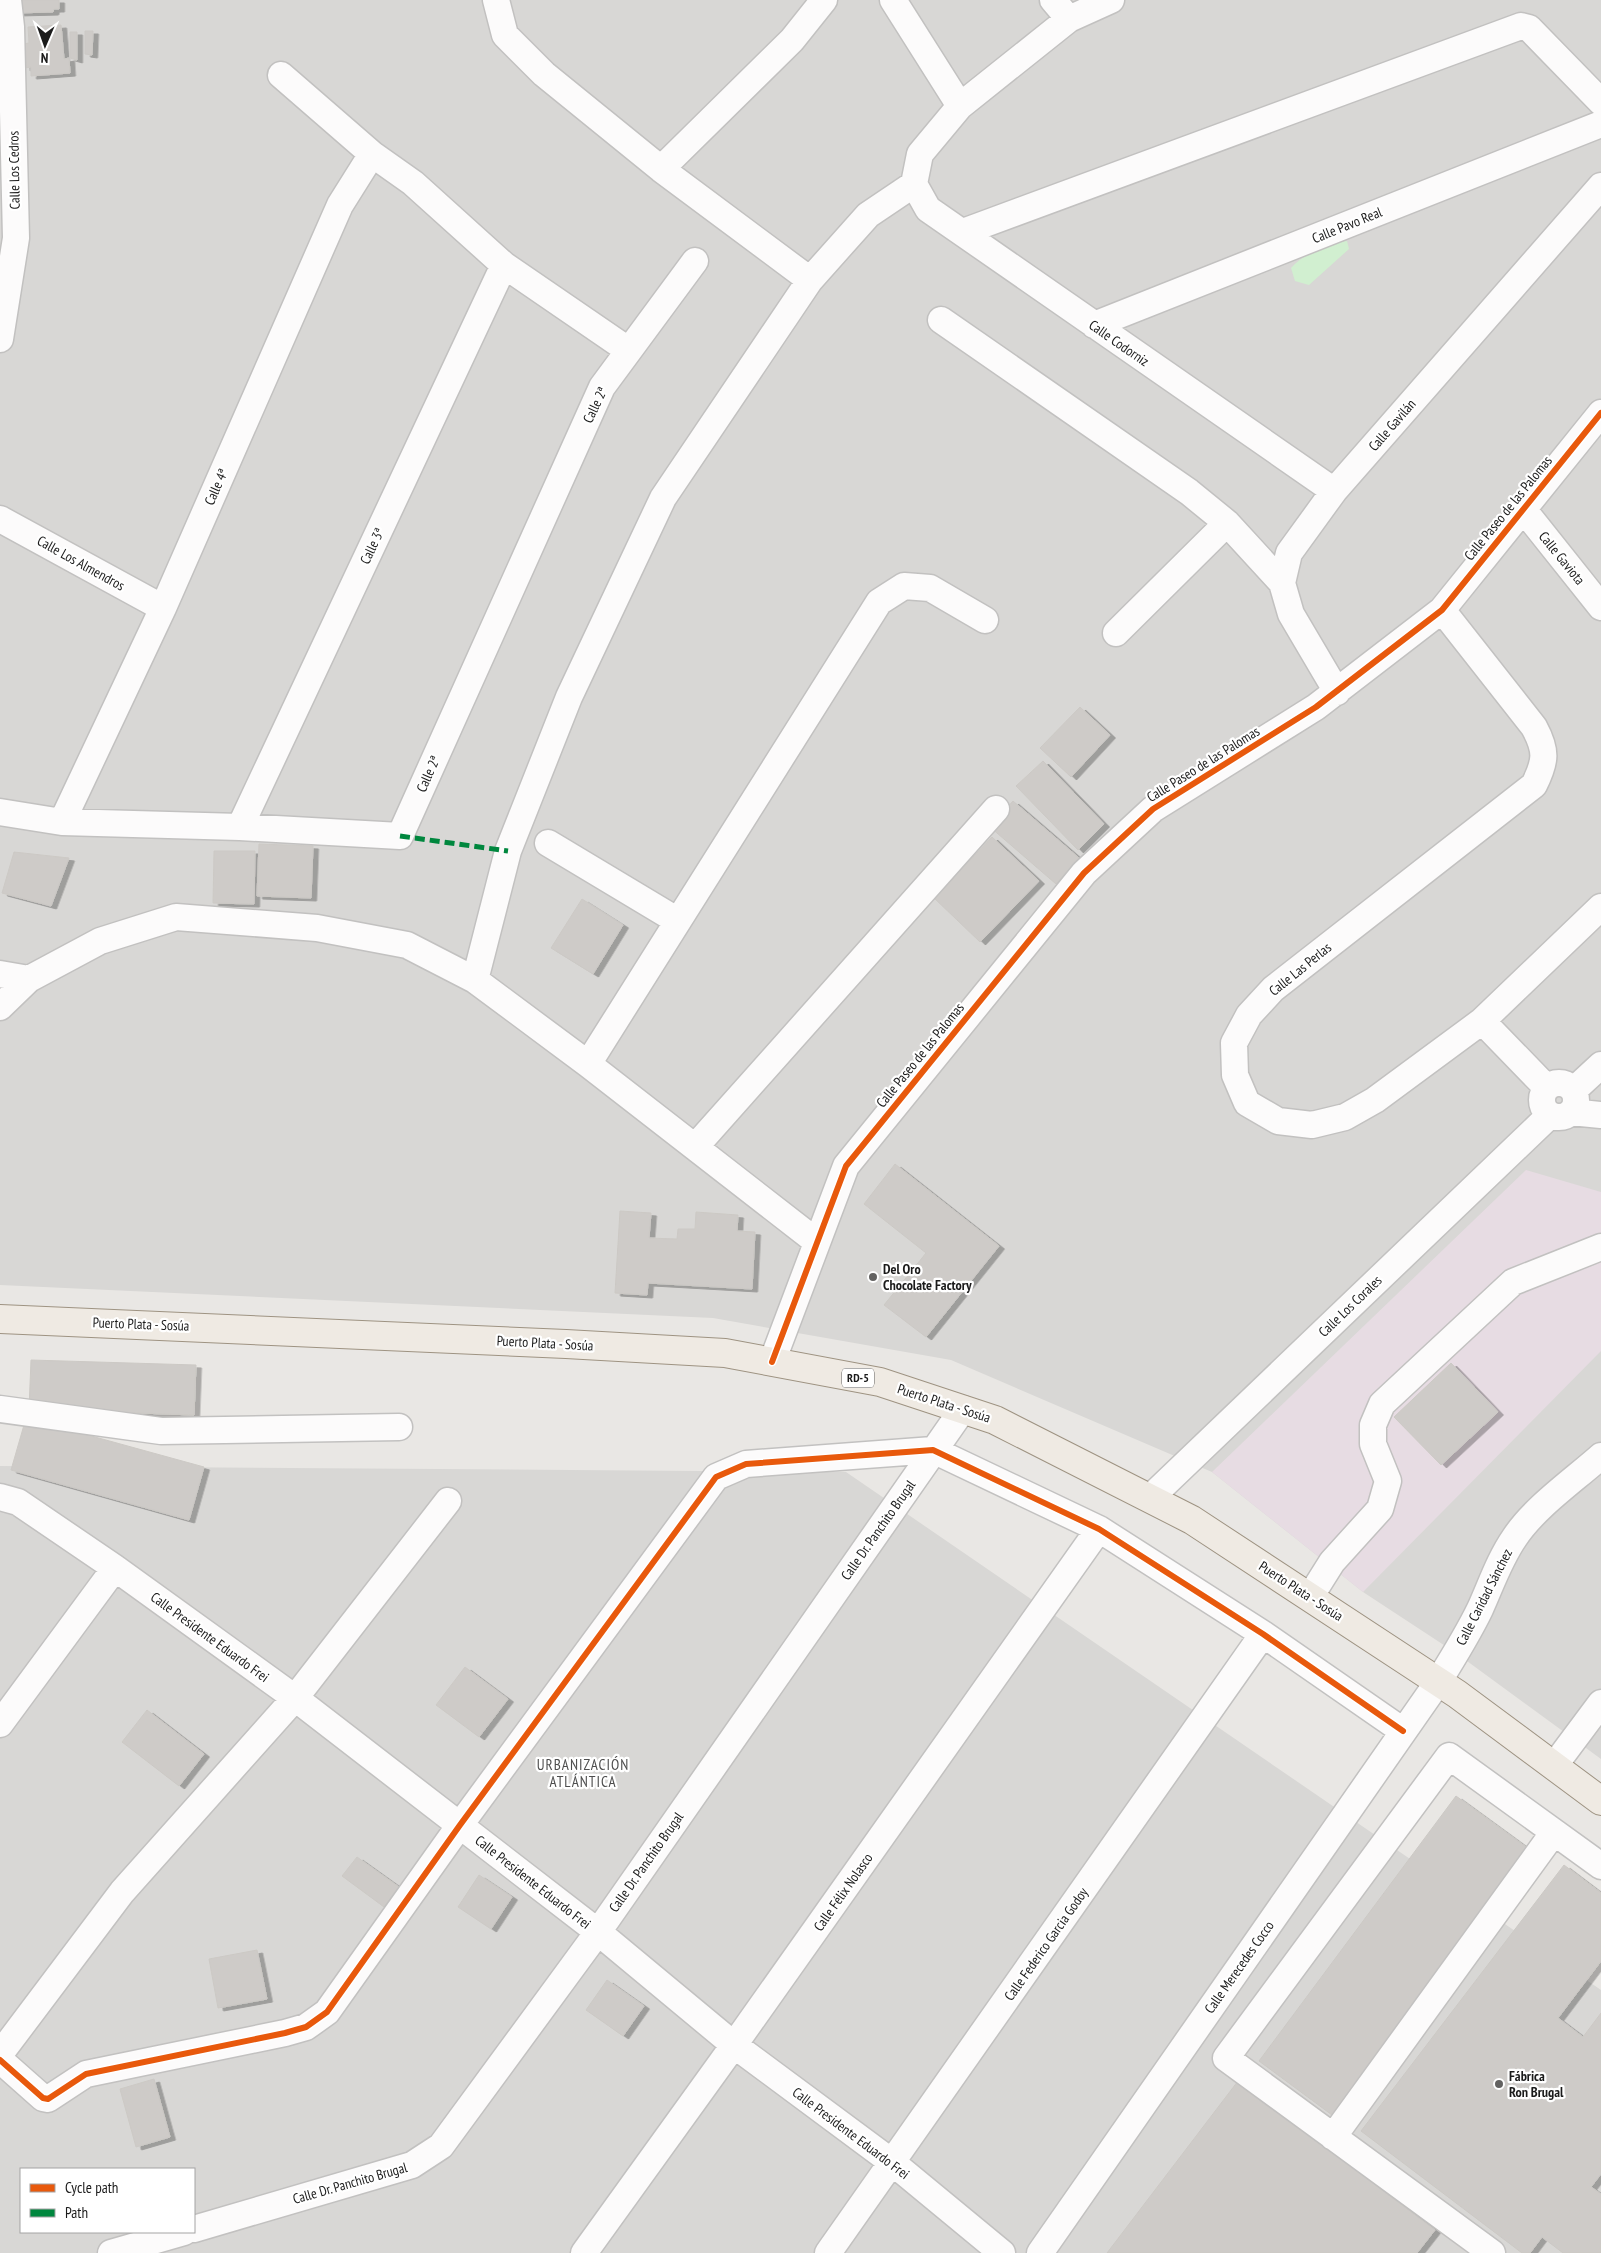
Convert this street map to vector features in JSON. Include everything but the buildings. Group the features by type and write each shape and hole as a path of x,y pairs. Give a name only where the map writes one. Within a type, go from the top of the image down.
{"main road":[{"name":"Puerto Plata - Sosúa","path":"0,1319 576,1344 725,1353 880,1382 995,1420 1192,1520 1438,1682 1601,1801"}],"street":[{"name":"Calle Los Cedros","path":"0,339 16,238 11,27 8,0"},
{"path":"496,0 505,35 544,74 661,169 810,280"},
{"path":"661,169 786,46 824,0"},
{"path":"892,0 960,106"},
{"path":"475,980 508,851 569,697 663,498 810,280 868,215 914,184 920,154 960,106 1061,9 1111,0"},
{"path":"963,232 1520,26 1529,28 1601,102"},
{"path":"281,75 372,154 413,183 504,264 628,350 695,261"},
{"name":"Calle Pavo Real","path":"1094,325 1601,124"},
{"name":"Calle 4ª","path":"62,822 163,608 340,204 372,154"},
{"name":"Calle Codorniz","path":"914,184 928,209 1334,491"},
{"name":"Calle Gavilán","path":"1337,692 1291,614 1282,583 1289,553 1334,491 1601,186"},
{"name":"Calle 3ª","path":"240,827 504,264"},
{"path":"941,320 1189,492 1227,523 1282,583"},
{"name":"Calle 2ª","path":"0,812 62,822 240,827 400,836 602,387 628,350"},
{"name":"Calle Paseo de las Palomas","path":"772,1362 846,1166 1084,873 1153,809 1337,692 1442,610 1601,413"},
{"name":"Calle Gaviota","path":"1523,509 1601,607"},
{"name":"Calle Los Almendros","path":"0,519 163,608"},
{"path":"1116,633 1227,523"},
{"path":"588,1064 879,602 904,586 930,588 986,620"},
{"name":"Calle Las Perlas","path":"1442,610 1534,727 1543,744 1543,767 1534,785 1272,989 1249,1015 1234,1043 1235,1075 1248,1103 1278,1122 1312,1125 1345,1117 1375,1100 1482,1021 1601,907"},
{"path":"695,1147 996,809"},
{"path":"548,843 678,921"},
{"path":"0,1007 29,979 100,941 176,917 317,928 408,945 475,980 588,1064 817,1242"},
{"path":"0,974 29,979"},
{"path":"1482,1021 1547,1088 1553,1083 1561,1083 1565,1106 1601,1115"},
{"name":"Calle Los Corales","path":"1150,1498 1565,1106 1601,1065"},
{"path":"1310,1597 1332,1562 1380,1509 1388,1481 1373,1444 1373,1425 1382,1404 1512,1282 1601,1247"},
{"path":"0,1409 161,1431 399,1428"},
{"name":"Calle Dr. Panchito Brugal","path":"195,2229 412,2165 441,2146 598,1932 962,1409"},
{"path":"0,2060 43,2098 48,2099 56,2096 86,2074 306,2027 327,2012 460,1825 716,1477 746,1464 933,1450 1099,1530 1263,1634 1403,1731"},
{"name":"Calle Caridad Sánchez","path":"1438,1682 1467,1633 1480,1608 1494,1572 1516,1536 1538,1512 1601,1456"},
{"name":"Calle Presidente Eduardo Frei","path":"0,1497 18,1502 115,1568 295,1698 598,1932 734,2046 893,2163 1002,2253"},
{"path":"0,2054 122,1892 295,1698 448,1501"},
{"name":"Calle Félix Nolasco","path":"584,2253 734,2046 1099,1530"},
{"path":"0,1724 115,1568"},
{"name":"Calle Federico Garcia Godoy","path":"828,2253 1263,1634"},
{"name":"Calle Merecedes Cocco","path":"1040,2253 1438,1682"},
{"path":"1554,1766 1601,1703"},
{"path":"1492,2253 1226,2058 1449,1756 1601,1866"},
{"path":"1333,2137 1554,1832"},
{"path":"111,2253 181,2233"}],"shaded area":[{"path":"0,0 1601,0 1601,1759 1456,1653 1363,1592 1212,1472 951,1360 713,1318 0,1285"},
{"path":"1526,1170 1601,1192 1601,1351 1363,1592 1212,1472"},
{"path":"0,1466 846,1472 1601,1990 1601,2253 0,2253"}],"green space":[{"path":"1347,241 1349,249 1309,285 1295,281 1291,268 1302,258 1325,247"}],"marked path":[{"path":"400,836 508,851"}],"cycle path":[{"path":"772,1362 846,1166 1084,873 1153,809 1316,707 1442,610 1601,413"},
{"path":"0,2060 43,2098 48,2099 86,2074 285,2033 306,2027 327,2012 460,1825 716,1477 746,1464 933,1450 1099,1529 1263,1634 1403,1731"}],"place":[{"name":"Del Oro Chocolate Factory","path":"873,1277"},
{"name":"Fábrica Ron Brugal","path":"1499,2084"}],"district":[{"name":"URBANIZACIÓN ATLÁNTICA","path":"583,1774"}]}
